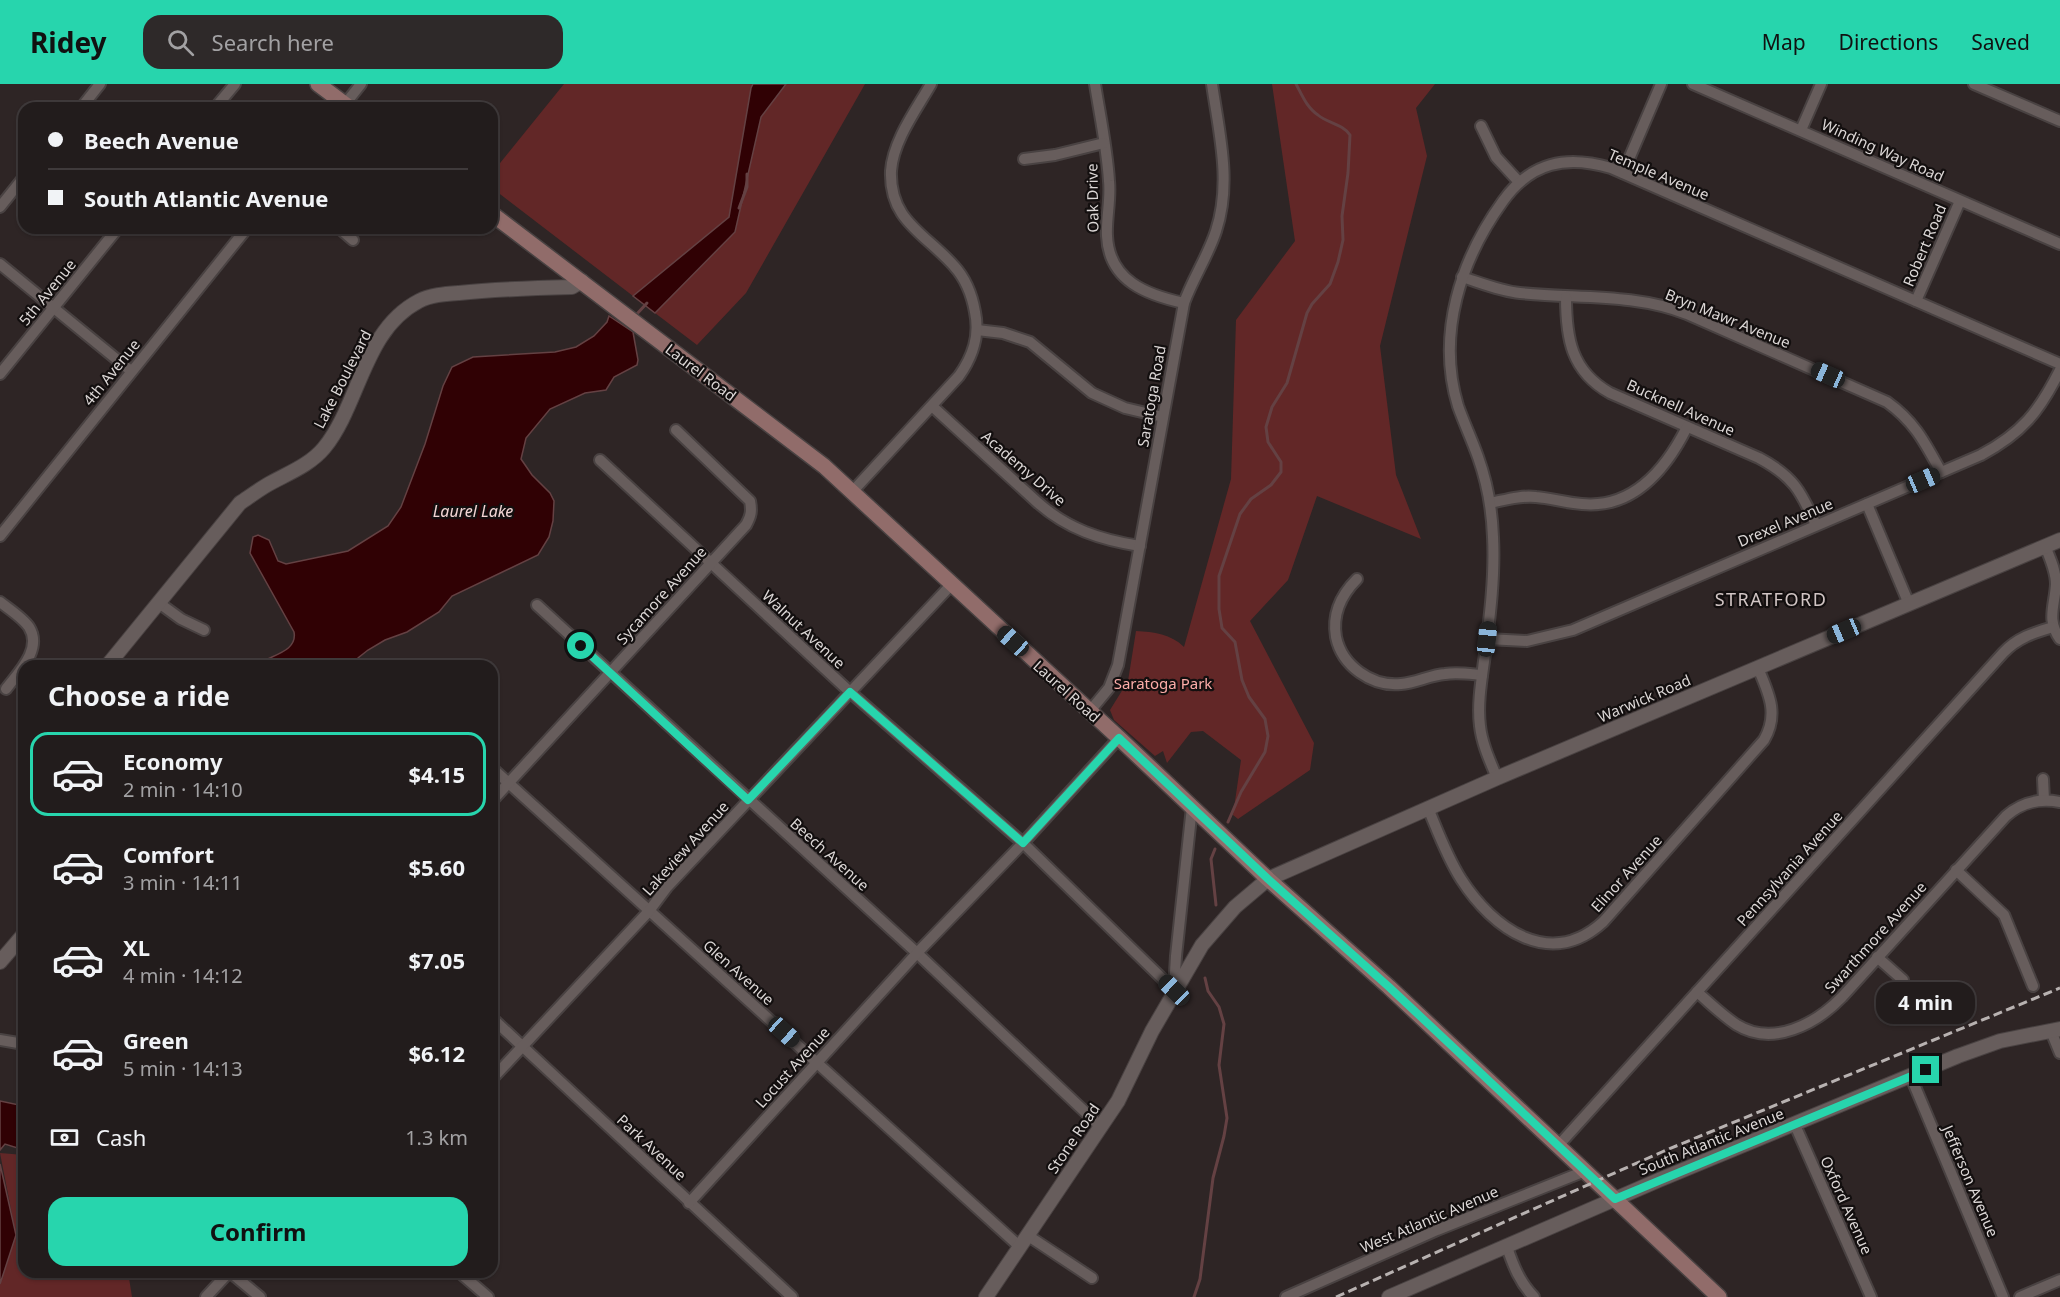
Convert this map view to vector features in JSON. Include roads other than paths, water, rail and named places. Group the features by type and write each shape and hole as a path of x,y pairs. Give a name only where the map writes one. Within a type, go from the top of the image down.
{"main road":[{"path":"318,84 340,102"},
{"name":"Laurel Road","path":"498,218 819,462 1090,711 1268,879 1389,987 1615,1199 1710,1294"}],"street":[{"path":"86,102 100,84"},
{"path":"220,102 235,84"},
{"path":"349,102 361,84"},
{"path":"852,492 954,382 968,363 975,342 977,330 973,304 962,276 903,217 896,205 892,190 892,166 896,152 930,84"},
{"name":"Oak Drive","path":"1095,84 1110,188 1107,235 1115,262 1128,280 1141,290 1184,303"},
{"name":"Saratoga Road","path":"1090,711 1109,688 1118,665 1184,303 1216,231 1223,196 1224,168 1212,84"},
{"path":"1623,173 1661,84"},
{"name":"Winding Way Road","path":"1693,84 2060,244"},
{"path":"1801,130 1821,84"},
{"path":"1974,84 2060,121"},
{"path":"1481,126 1492,151 1519,182"},
{"path":"1024,159 1104,143"},
{"name":"Temple Avenue","path":"1497,778 1484,746 1480,727 1482,675 1493,568 1490,503 1478,457 1458,404 1452,375 1450,344 1455,302 1462,277 1481,234 1519,182 1546,166 1566,162 1591,163 1623,173 2060,364"},
{"path":"0,207 18,184"},
{"name":"Robert Road","path":"1916,301 1960,201"},
{"name":"5th Avenue","path":"0,374 113,234"},
{"name":"4th Avenue","path":"0,536 242,234"},
{"path":"346,234 353,240"},
{"path":"0,264 131,371"},
{"name":"Bryn Mawr Avenue","path":"1462,277 1507,291 1566,297 1634,300 1671,308 1877,397 1911,422 1924,440 1941,472"},
{"name":"Lake Boulevard","path":"112,660 240,503 266,485 309,463 324,448 348,407 366,365 383,334 399,316 419,301 437,295 572,287 582,281"},
{"name":"Bucknell Avenue","path":"1566,297 1570,347 1587,375 1601,388 1778,468 1798,488 1816,525"},
{"path":"977,330 1003,333 1030,342 1092,393 1125,408 1163,417"},
{"name":"Drexel Avenue","path":"1487,639 1527,641 1573,630 1981,455 2012,437 2033,414 2060,370"},
{"name":"Academy Drive","path":"932,406 1055,516 1087,534 1140,546"},
{"path":"1490,503 1531,496 1577,504 1594,504 1625,496 1643,487 1656,475 1687,427"},
{"name":"Sycamore Avenue","path":"498,795 746,525 751,513 750,501 676,430"},
{"name":"Walnut Avenue","path":"600,460 850,692 1023,843 1174,990"},
{"path":"1867,504 1909,604"},
{"name":"Warwick Road","path":"1246,897 1268,879 1428,808 2060,540"},
{"path":"2045,546 2055,579 2051,615 2053,627 2060,639"},
{"path":"1357,579 1345,592 1337,609 1337,656 1371,680 1386,684 1403,684 1445,674 1482,675"},
{"name":"Lakeview Avenue","path":"498,1072 649,911 667,887 951,585"},
{"path":"0,603 29,627 33,642 27,660"},
{"path":"159,603 181,619 204,630"},
{"name":"Beech Avenue","path":"537,605 917,953 1101,1126"},
{"name":"Pennsylvania Avenue","path":"1558,1146 2008,648 2026,635 2053,627"},
{"name":"Elinor Avenue","path":"1428,808 1461,878 1478,901 1509,930 1525,939 1543,943 1557,944 1578,939 1603,922 1764,740 1771,726 1773,711 1770,696 1758,668"},
{"path":"6,689 18,673"},
{"name":"Locust Avenue","path":"689,1203 917,953 1023,843 1119,738"},
{"name":"Glen Avenue","path":"498,773 817,1062 1023,1241 1092,1278"},
{"path":"2043,778 2044,800"},
{"name":"Swarthmore Avenue","path":"1697,992 1744,1029 1767,1035 1782,1033 1803,1025 1824,1014 1842,997 2013,810 2028,802 2044,800 2060,802"},
{"name":"Stone Road","path":"1174,990 1192,807"},
{"path":"1956,870 2004,915 2033,986"},
{"name":"Stone Road","path":"986,1297 1118,1101 1174,990 1202,945 1246,897"},
{"path":"0,962 18,940"},
{"path":"1877,957 1903,980"},
{"name":"Park Avenue","path":"498,1024 792,1297"},
{"path":"2055,1030 2060,1053"},
{"name":"South Atlantic Avenue","path":"1389,1297 1615,1199 2000,1041 2055,1030"},
{"path":"0,1040 18,1043"},
{"name":"Jefferson Avenue","path":"1911,1077 2003,1297"},
{"name":"Oxford Avenue","path":"1795,1125 1871,1297"},
{"name":"West Atlantic Avenue","path":"1286,1297 1437,1230 1585,1171"},
{"path":"1507,1247 1516,1271 1527,1291 1534,1297"},
{"path":"206,1297 223,1278"},
{"path":"236,1278 260,1297"},
{"path":"465,1278 486,1297"},
{"path":"2020,1297 2060,1280"}],"water":[{"path":"753,84 786,84 761,117 735,232 655,313 633,296 729,217"},
{"name":"Laurel Lake","path":"609,316 633,332 637,365 614,377 606,390 585,393 550,409 526,438 521,459 554,501 549,537 538,555 452,596 439,612 407,632 385,640 368,650 357,660 265,660 287,649 294,639 294,632 250,553 253,537 258,535 269,540 278,561 286,564 348,551 388,526 401,507 425,444 443,386 452,367 473,357 555,352 576,347 594,336 607,322"},
{"path":"0,1101 18,1105 18,1148 5,1144 0,1150"},
{"path":"0,1164 16,1235 0,1284"}],"waterway":[{"path":"1228,822 1241,792 1265,752 1268,736 1265,719 1249,697 1242,680 1235,642 1222,628 1219,609 1219,576 1240,514 1251,499 1271,485 1281,472 1281,462 1268,442 1266,427 1272,407 1287,383 1307,313 1330,284 1343,240 1342,216 1350,135 1343,128 1314,112 1296,84"},
{"path":"739,208 747,187 747,174"},
{"path":"635,316 647,303"},
{"path":"1215,849 1211,859 1216,905"},
{"path":"1194,1297 1200,1279 1213,1178 1227,1118 1219,1065 1224,1024 1219,1007 1208,991 1205,978"}],"railway":[{"path":"1336,1297 1664,1151 2060,988"}],"district":[{"name":"STRATFORD","path":"1771,599"}],"park label":[{"name":"Saratoga Park","path":"1163,683"}]}
